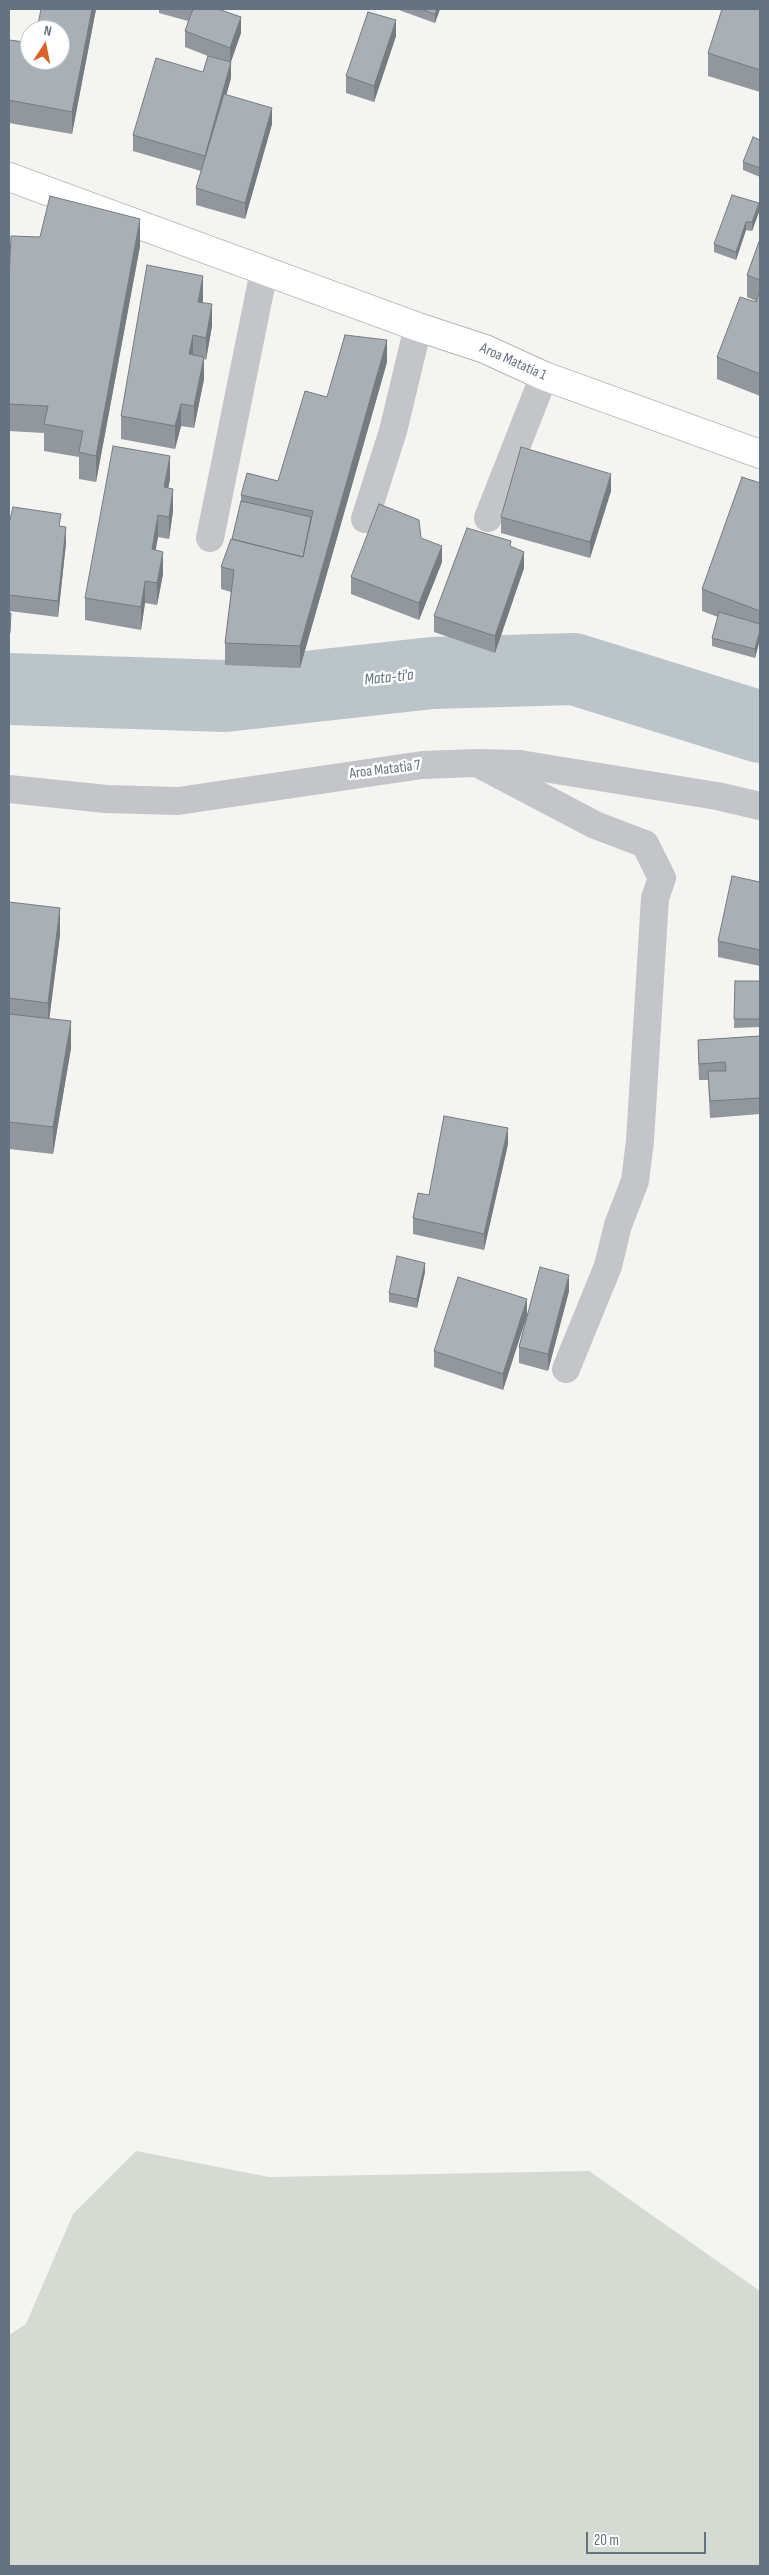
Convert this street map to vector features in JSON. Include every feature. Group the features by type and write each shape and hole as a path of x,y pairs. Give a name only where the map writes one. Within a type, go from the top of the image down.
{"main road":[{"name":"Aroa Matatia 1","path":"9,178 418,327 485,349 544,376 760,454"}],"street":[{"path":"210,538 264,271"},
{"path":"365,519 393,431 418,327"},
{"path":"488,518 544,376"},
{"path":"477,763 595,825 624,838 645,844 662,878 654,898 640,1141 635,1181 618,1225 608,1266 566,1369"},
{"name":"Aroa Matatia 7","path":"9,789 106,799 178,800 422,765 477,763 520,764 717,796 760,806"}],"shaded area":[{"path":"136,2151 269,2177 589,2171 760,2291 760,2566 9,2566 9,2335 26,2324 73,2214"}],"building":[{"path":"41,9 92,9 72,112 9,100 9,40 20,41 20,70 70,70 70,20 39,20"},
{"path":"193,9 218,9 241,17 230,48 185,31"},
{"path":"420,9 437,9 435,14"},
{"path":"722,9 760,9 760,70 708,53"},
{"path":"368,12 396,20 374,86 346,76"},
{"path":"208,56 231,62 205,156 133,135 156,58 203,72"},
{"path":"224,94 272,108 245,203 196,188"},
{"path":"753,137 760,140 760,168 743,162"},
{"path":"732,195 759,203 752,222 746,222 736,252 714,244"},
{"path":"50,196 140,219 96,456 79,452 83,431 44,424 48,406 9,404 11,236 40,237"},
{"path":"760,239 760,280 747,275"},
{"path":"147,265 203,276 198,302 212,304 206,338 193,335 189,354 204,357 194,406 181,404 175,426 121,416"},
{"path":"760,290 760,374 717,357 740,297 756,302"},
{"path":"345,335 387,340 300,646 225,643 234,570 221,567 231,539 303,557 313,511 241,495 247,473 278,481 305,391 327,397"},
{"path":"113,446 170,456 164,487 173,489 169,517 158,515 152,549 163,552 157,583 145,581 141,607 85,598"},
{"path":"521,447 611,474 590,542 501,517"},
{"path":"742,477 760,483 760,611 702,589"},
{"path":"241,501 311,517 303,557 232,539"},
{"path":"379,504 419,520 421,538 442,546 419,603 351,577"},
{"path":"13,507 61,514 59,526 66,527 58,601 9,595 9,520"},
{"path":"467,528 511,541 510,546 524,552 495,636 434,616"},
{"path":"719,612 760,624 755,649 712,638"},
{"path":"9,613 11,613 10,633 9,633"},
{"path":"732,876 760,882 760,950 718,941"},
{"path":"9,902 60,908 48,1003 9,998"},
{"path":"735,981 760,981 760,1019 734,1019"},
{"path":"9,1014 71,1021 53,1127 9,1122"},
{"path":"760,1036 760,1098 710,1101 708,1071 726,1071 725,1062 699,1064 698,1040"},
{"path":"444,1116 508,1128 484,1234 413,1218 418,1193 429,1195"},
{"path":"397,1256 425,1263 417,1299 389,1293"},
{"path":"540,1267 569,1275 548,1354 519,1347"},
{"path":"458,1277 527,1299 503,1374 434,1351"}],"waterway":[{"name":"Mata-ti'a","path":"9,689 225,696 432,673 574,669 760,727"}]}
